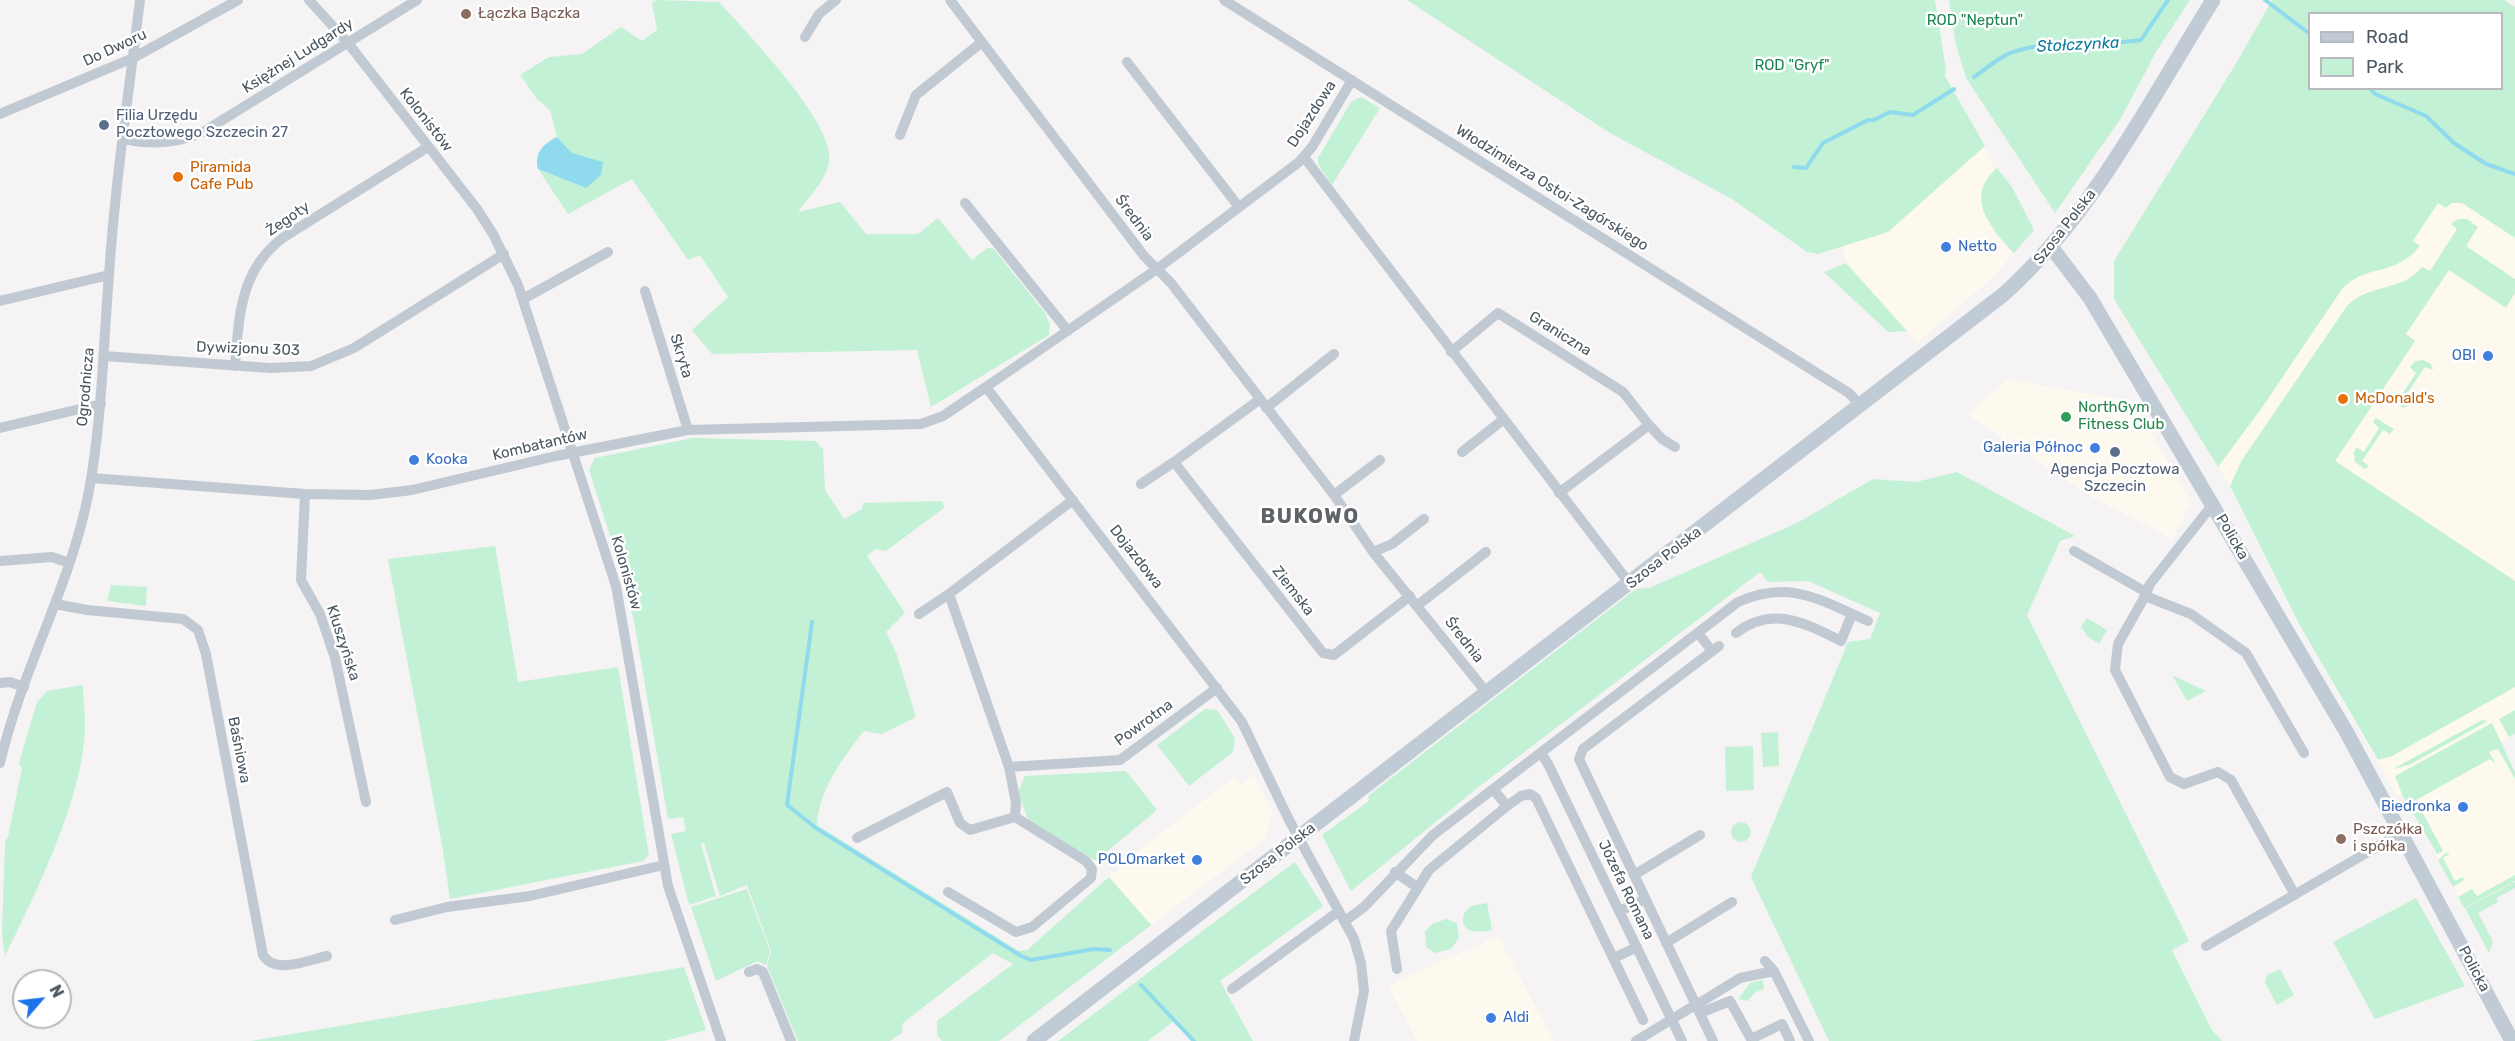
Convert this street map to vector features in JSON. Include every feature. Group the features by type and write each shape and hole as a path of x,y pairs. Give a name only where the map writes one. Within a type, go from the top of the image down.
{"street":[{"name":"Ogrodnicza","path":"0,763 1,751 83,520 91,478 101,404 109,275 140,0"},
{"name":"Do Dworu","path":"0,114 133,58 237,0"},
{"name":"Kolonistów","path":"309,0 348,42 477,209 504,254 523,298 620,600 664,865 674,908 721,1041"},
{"name":"Księżnej Ludgardy","path":"124,139 164,143 195,136 417,0"},
{"path":"805,37 819,14 836,0"},
{"name":"Średnia","path":"950,0 1144,256 1171,284 1334,495 1373,552 1487,693"},
{"name":"Włodzimierza Ostoi-Zagórskiego","path":"1224,0 1849,393 1861,406"},
{"name":"Szosa Polska","path":"1034,1041 1985,311 2052,248 2108,171 2213,0"},
{"path":"900,135 916,95 982,42"},
{"path":"1127,62 1239,207"},
{"name":"Dojazdowa","path":"1352,80 1304,157 1157,269 986,387 1242,722 1299,838 1346,921 1359,953 1364,984 1362,1010 1354,1041"},
{"name":"Żegoty","path":"235,366 242,297 251,274 269,249 284,237 428,147"},
{"path":"1304,157 1630,584"},
{"path":"965,203 1068,331"},
{"name":"Policka","path":"2052,248 2090,298 2213,504 2401,833 2512,1041"},
{"path":"523,298 608,252"},
{"name":"Dywizjonu 303","path":"104,356 235,366 299,367 331,360 504,254"},
{"path":"0,301 109,275"},
{"name":"Skryta","path":"645,291 688,430"},
{"name":"Graniczna","path":"1451,352 1498,313 1623,392 1662,439 1676,447"},
{"path":"1141,484 1334,354"},
{"name":"Kombatantów","path":"91,478 359,496 405,491 688,430 921,424 943,416 986,387"},
{"path":"0,428 101,404"},
{"path":"1462,452 1504,419"},
{"path":"1559,493 1649,425"},
{"path":"1334,495 1380,460"},
{"name":"Ziemska","path":"1174,462 1323,653 1334,655 1410,596"},
{"name":"Kłuszyńska","path":"304,494 301,580 320,614 336,658 366,802"},
{"path":"919,614 1073,500"},
{"path":"2213,504 2150,584 2118,644 2115,670 2119,683 2174,781 2184,784 2218,772 2231,780 2295,895"},
{"path":"1373,552 1392,544 1424,519"},
{"path":"2074,551 2141,587 2145,596 2191,615 2246,653 2304,753"},
{"path":"1418,605 1486,552"},
{"path":"0,561 52,557 69,563"},
{"path":"1346,921 1362,909 1428,839 1738,602 1774,590 1808,594 1868,621"},
{"path":"949,594 1009,767 1016,803 1015,817"},
{"name":"Baśniowa","path":"55,604 87,610 177,617 198,630 206,654 263,955 269,963 278,966 327,956"},
{"path":"1736,633 1753,621 1794,620 1841,641 1852,614"},
{"path":"1698,633 1715,648 1581,752 1580,762 1666,943 1702,1007 1713,1041"},
{"path":"0,683 10,682 24,687"},
{"name":"Powrotna","path":"1009,767 1120,760 1218,688"},
{"path":"1590,716 1604,734"},
{"name":"Józefa Romana","path":"1541,753 1682,1041"},
{"path":"1493,789 1507,806"},
{"path":"857,838 947,792 960,823 970,830 1015,817 1086,861 1092,869 1090,878 1032,927 1016,932 948,892"},
{"path":"1398,969 1391,931 1417,887 1434,865 1507,806 1524,795 1530,794 1536,798 1643,1020"},
{"path":"2206,946 2401,833"},
{"path":"1634,875 1700,835"},
{"path":"395,920 457,905 530,896 664,865"},
{"path":"1395,872 1417,887"},
{"path":"1620,911 1645,899"},
{"path":"1666,943 1732,902"},
{"path":"1232,989 1340,911"},
{"path":"1614,958 1637,947"},
{"path":"1765,961 1774,971 1809,1041"},
{"path":"749,972 757,969 763,972 791,1041"},
{"path":"1702,1007 1740,978 1774,971"},
{"path":"1636,1041 1672,1020 1702,1007 1730,1001 1751,1039 1782,1024 1790,1041"}],"shaded area":[{"path":"1985,146 2012,211 1992,231 2013,254 1993,277 1917,343 1846,263 1844,246 1888,231"},
{"path":"2412,165 2515,233 2515,734 2500,742 2515,772 2515,881 2464,908 2418,821 2402,794 2397,796 2299,624 2230,486 2206,448"},
{"path":"2007,379 2134,402 2191,503 2172,539 2092,497 1968,415"},
{"path":"1254,775 1272,811 1266,838 1151,925 1109,877 1147,844 1234,777 1241,785"},
{"path":"1498,936 1554,1041 1417,1041 1388,986"}],"green space":[{"path":"657,0 719,2 767,55 804,102 819,125 828,146 829,162 820,182 798,212 840,202 866,234 918,234 938,218 972,260 987,248 993,248 1045,313 1050,325 1049,335 931,407 917,350 712,354 692,330 728,297 700,255 688,260 632,179 568,214 538,169 586,188 572,153 557,137 550,110 537,99 520,75 549,57 582,54 621,27 642,41 657,30 652,3"},
{"name":"ROD \"Gryf\"","path":"1407,0 1935,0 1945,76 1985,146 1888,232 1818,254 1807,252 1732,199 1610,133"},
{"name":"ROD \"Neptun\"","path":"1949,0 2190,0 2156,52 2121,118 2055,213 1966,78 1956,45"},
{"path":"2272,0 2504,0 2515,7 2515,238 2462,203 2452,203 2446,208 2438,203 2413,241 2420,246 2410,256 2400,263 2361,276 2342,289 2261,409 2218,467 2114,299 2114,261 2237,62"},
{"path":"1361,97 1380,108 1332,185 1318,164 1318,158 1351,102"},
{"path":"1997,168 2012,187 2034,230 2014,253 1990,223 1981,201 1982,190 1987,179"},
{"path":"2458,219 2467,219 2478,227 2466,246 2515,279 2515,293 2506,308 2449,270 2406,334 2415,341 2335,461 2515,581 2515,687 2392,756 2378,760 2299,624 2230,486 2242,460 2347,306 2365,294 2405,280 2422,267 2430,271 2457,229 2451,224"},
{"path":"1846,263 1907,331 1888,332 1824,272"},
{"path":"2423,360 2431,364 2433,370 2425,367 2404,398 2410,405 2403,408 2392,400 2391,396 2394,392 2401,396 2416,373 2410,367 2415,361"},
{"path":"2376,418 2394,429 2390,434 2383,430 2362,461 2369,466 2365,469 2355,462 2354,453 2356,447 2364,452 2379,428 2373,422"},
{"path":"692,438 815,441 823,449 825,490 844,519 862,509 863,503 942,501 944,508 886,551 875,549 867,556 905,613 886,632 897,655 916,717 882,734 864,731 840,763 827,787 817,825 1019,951 1027,950 1109,877 1151,925 999,1041 942,1041 937,1035 937,1021 1013,964 993,953 903,1023 902,1033 890,1041 798,1041 767,966 771,951 747,885 720,896 704,843 701,844 716,896 689,905 671,834 686,831 683,817 668,819 634,621 619,564 589,470 595,458"},
{"path":"1957,472 2075,536 2060,541 2027,615 2189,941 2172,950 2212,1030 2222,1041 1829,1041 1751,877 1848,642 1870,639 1880,613 1808,581 1768,582 1760,572 1476,789 1351,891 1322,835 1369,801 1368,796 1636,589 1649,588 1797,523 1873,479 1916,482"},
{"path":"495,546 518,682 618,667 649,855 643,861 450,899 442,845 388,559"},
{"path":"111,585 147,587 146,606 107,601"},
{"path":"2087,618 2107,630 2099,644 2088,637 2081,627"},
{"path":"2172,675 2206,691 2187,701"},
{"path":"83,685 85,726 83,753 76,783 44,874 5,956 2,934 5,842 8,837 22,768 19,763 37,702 47,691"},
{"path":"1205,709 1217,710 1235,738 1233,752 1189,786 1157,745"},
{"path":"2515,710 2515,734 2509,737 2499,719"},
{"path":"2482,720 2488,721 2409,765 2393,769"},
{"path":"2492,723 2515,772 2515,779 2498,749 2489,752 2496,764 2490,759 2416,800 2443,851 2437,854 2402,794 2395,776"},
{"path":"1778,732 1779,766 1763,767 1761,733"},
{"path":"1753,746 1754,790 1726,791 1725,747"},
{"path":"1126,771 1157,810 1096,861 1028,820 1018,792 1025,776"},
{"path":"1741,822 1748,825 1751,832 1748,839 1741,842 1734,839 1731,832 1734,825"},
{"path":"2446,853 2450,854 2443,858 2455,881 2463,877 2464,880 2453,887 2438,860"},
{"path":"1295,862 1323,906 1220,981 1253,1041 1191,1041 1174,1021 1148,1041 1058,1041 1235,906"},
{"path":"2515,875 2515,881 2464,908 2458,897 2472,889 2477,896"},
{"path":"2515,882 2515,888 2496,898 2498,902 2478,913 2493,942 2489,953 2465,908"},
{"path":"747,889 770,951 766,965 758,961 716,981 691,907"},
{"path":"2416,898 2465,986 2375,1019 2333,942"},
{"path":"1487,903 1492,930 1481,932 1467,928 1463,920 1464,913 1471,906"},
{"path":"1446,919 1457,923 1459,938 1451,949 1435,953 1426,947 1425,932 1432,924"},
{"path":"684,967 706,1030 664,1041 251,1041"},
{"path":"2280,969 2294,995 2277,1005 2265,983 2267,975"},
{"path":"1763,980 1764,989 1754,993 1748,1001 1738,999 1750,983"}],"water":[{"path":"557,137 572,153 603,162 601,175 586,188 538,169 537,158 541,150"}],"waterway":[{"name":"Stołczynka","path":"1974,77 2003,56 2029,48 2045,45 2141,40 2168,0"},
{"name":"Stołczynka","path":"2265,0 2308,32"},
{"name":"Stołczynka","path":"1794,167 1806,168 1823,143 1868,120 1874,120 1890,112 1913,115 1954,89"},
{"name":"Stołczynka","path":"2372,90 2375,94 2426,116 2454,143 2486,164 2515,174"},
{"path":"812,622 787,805 816,828 1021,956 1031,960 1094,949 1110,950"},
{"path":"1141,985 1194,1041"}],"place":[{"name":"Łączka Bączka","path":"466,14"},
{"name":"Filia Urzędu Pocztowego Szczecin 27","path":"104,125"},
{"name":"Piramida Cafe Pub","path":"178,177"},
{"name":"Netto","path":"1946,247"},
{"name":"OBI","path":"2488,356"},
{"name":"McDonald's","path":"2343,399"},
{"name":"NorthGym Fitness Club","path":"2066,417"},
{"name":"Galeria Północ","path":"2095,448"},
{"name":"Agencja Pocztowa Szczecin","path":"2115,452"},
{"name":"Kooka","path":"414,460"},
{"name":"Biedronka","path":"2463,807"},
{"name":"Pszczółka i spółka","path":"2341,839"},
{"name":"POLOmarket","path":"1197,860"},
{"name":"Aldi","path":"1491,1018"}],"district":[{"name":"BUKOWO","path":"1310,517"}]}
